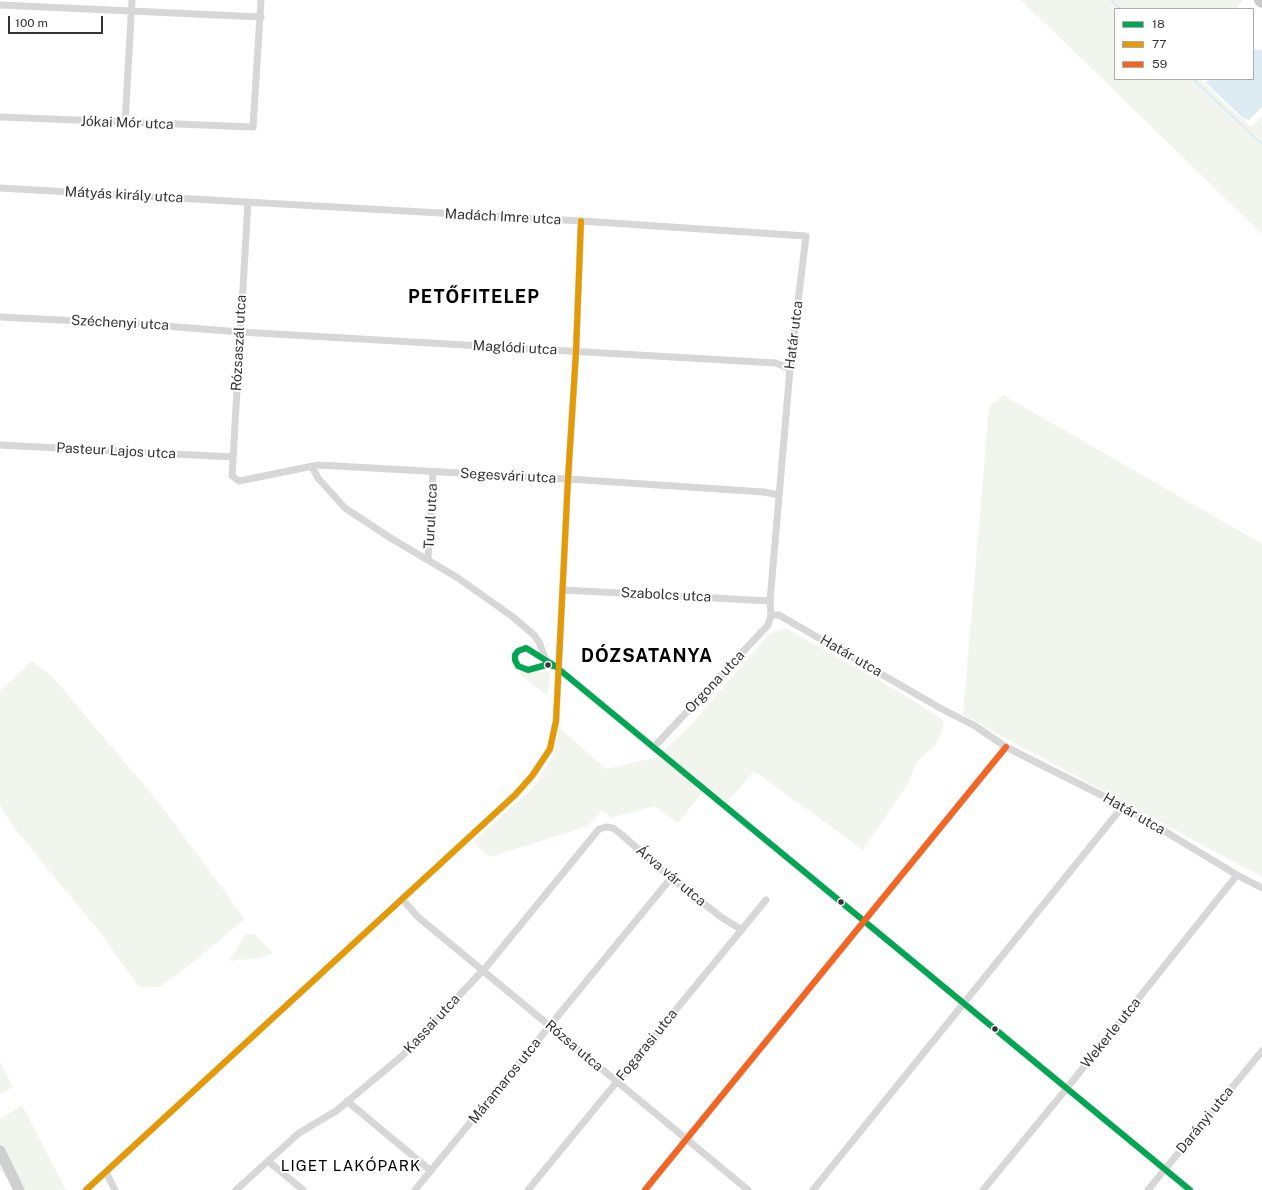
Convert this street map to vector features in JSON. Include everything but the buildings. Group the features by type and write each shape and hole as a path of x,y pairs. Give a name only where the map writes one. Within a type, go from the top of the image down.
{"main road":[{"path":"0,1151 20,1190"}],"street":[{"path":"125,123 132,0"},
{"path":"0,5 260,17 261,0"},
{"name":"Jókai Mór utca","path":"0,117 125,123 253,126 260,17"},
{"name":"Mátyás király utca","path":"0,188 248,202"},
{"name":"Madách Imre utca","path":"248,202 581,221 806,236"},
{"name":"Rózsaszál utca","path":"239,481 232,476 248,202"},
{"path":"86,1190 515,795 539,767 550,749 555,731 557,668 563,590 576,352 581,221"},
{"name":"Határ utca","path":"806,236 790,369 770,600 771,615 779,615 831,644 940,708 975,726 1006,747 1123,806 1237,875 1262,888"},
{"name":"Széchenyi utca","path":"0,317 140,324 240,332"},
{"name":"Maglódi utca","path":"240,332 776,363 790,369"},
{"name":"Pasteur Lajos utca","path":"0,445 233,457"},
{"name":"Segesvári utca","path":"239,481 318,465 568,479 764,492 779,495"},
{"path":"312,467 318,478 345,508 389,537 458,578 514,617 534,635 548,661"},
{"name":"Turul utca","path":"428,560 433,472"},
{"name":"Szabolcs utca","path":"563,590 770,600"},
{"name":"Orgona utca","path":"654,747 768,624 771,615"},
{"path":"557,668 546,665 528,670 518,666 515,660 515,655 518,651 526,648 557,668 865,920 1190,1190"},
{"path":"645,1190 1006,747"},
{"path":"813,1190 1123,806"},
{"name":"Árva vár utca","path":"599,829 606,827 612,828 671,878 721,917 742,930"},
{"name":"Kassai utca","path":"236,1190 299,1133 336,1111 402,1056 483,970 599,829"},
{"name":"Wekerle utca","path":"983,1190 1068,1088 1237,875"},
{"name":"Máramaros utca","path":"415,1190 671,878"},
{"name":"Rózsa utca","path":"402,899 418,917 748,1190"},
{"name":"Fogarasi utca","path":"528,1190 766,900"},
{"name":"Darányi utca","path":"1148,1190 1262,1051"},
{"path":"347,1101 431,1171"},
{"path":"268,1161 303,1190"},
{"path":"106,1172 115,1190"}],"shaded area":[{"path":"1021,0 1243,0 1237,8 1114,8 1114,80 1200,80 1251,127 1262,116 1262,234"},
{"path":"1254,49 1262,50 1262,107 1249,120 1243,118 1206,83 1209,80 1254,80"},
{"path":"1003,395 1262,544 1262,877 963,715 989,407"},
{"path":"785,628 889,686 938,716 944,722 942,732 935,745 916,763 909,782 863,850 754,771 727,803 707,786 678,823 655,806 611,818 602,811 586,827 489,857 473,842 537,784 554,752 559,727 606,769 657,757 691,725 770,633"},
{"path":"32,661 52,676 159,803 245,919 176,976 159,987 139,987 99,931 14,828 0,805 0,691"},
{"path":"550,672 548,696 518,673"},
{"path":"246,934 256,935 273,953 260,958 229,961"},
{"path":"0,1062 13,1087 0,1094"},
{"path":"22,1105 66,1190 11,1190 12,1182 0,1171 0,1119"}],"waterway":[{"path":"1111,0 1119,8"},
{"path":"1194,80 1262,144"}],"transit line":[{"name":"77","path":"86,1190 515,795 532,776 550,749 556,721 576,352 581,221"},
{"name":"18","path":"555,666 546,665 528,670 518,666 515,660 515,655 518,651 526,648 555,666 1190,1190"},
{"name":"59","path":"645,1190 1006,747"}],"district":[{"name":"PETŐFITELEP","path":"474,297"},
{"name":"DÓZSATANYA","path":"647,656"},
{"name":"LIGET LAKÓPARK","path":"351,1166"}]}
